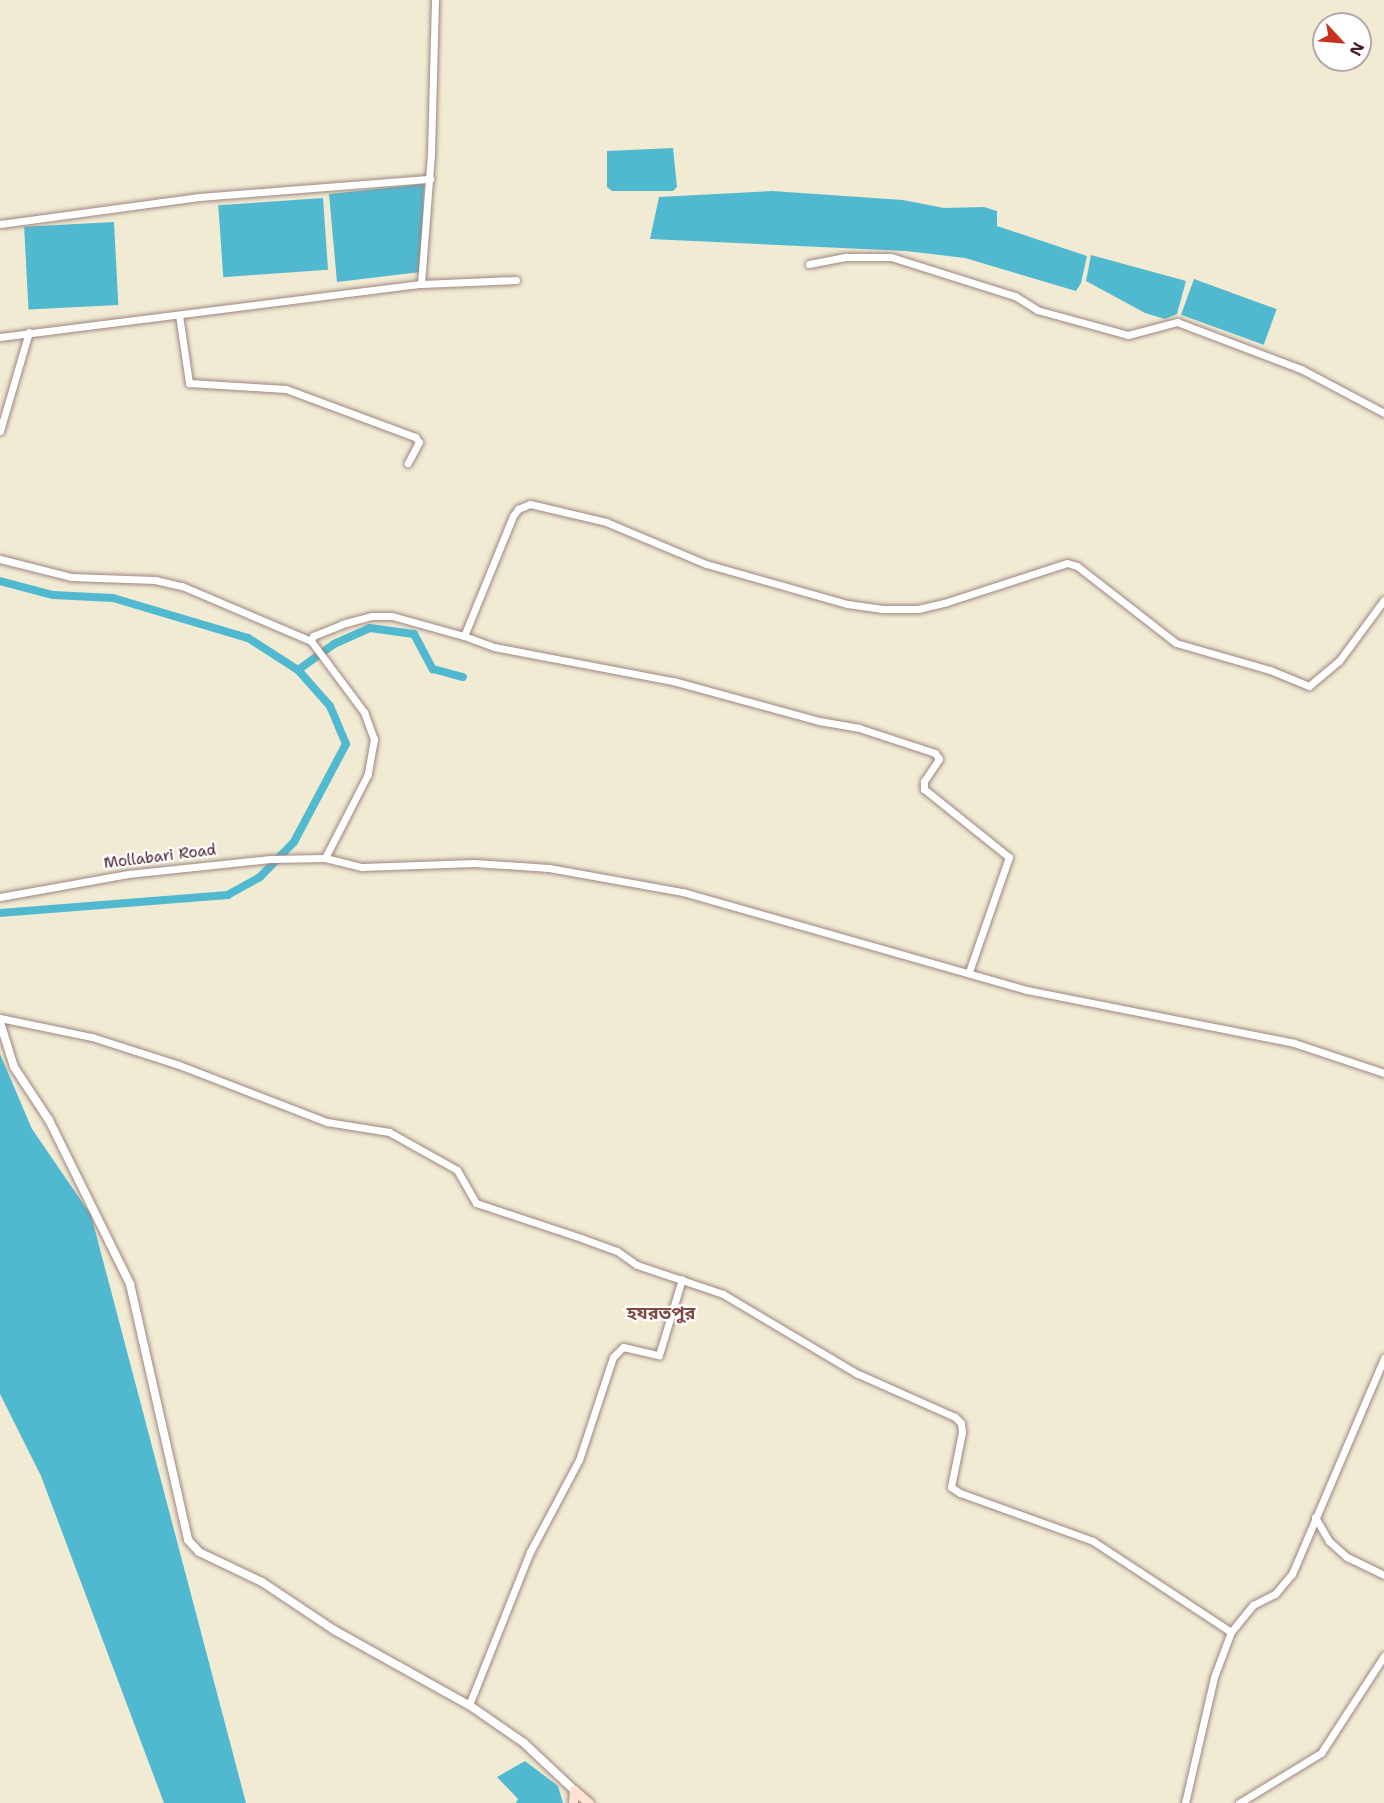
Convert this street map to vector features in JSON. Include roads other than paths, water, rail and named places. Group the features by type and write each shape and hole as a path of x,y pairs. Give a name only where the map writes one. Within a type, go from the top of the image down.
{"main road":[{"path":"573,1803 574,1790"},
{"path":"574,1790 589,1803"}],"street":[{"path":"421,284 430,179 435,0"},
{"path":"0,224 199,197 430,179"},
{"path":"809,264 846,257 891,257 1015,296 1036,310 1128,335 1177,322 1301,369 1384,413"},
{"path":"0,337 421,284 516,280"},
{"path":"179,315 189,384 286,389 415,437 419,442 408,463"},
{"path":"0,431 29,332"},
{"path":"464,636 513,516 518,509 530,504 606,522 683,556 847,604 918,609 1007,582 1053,565 1077,566 1176,643 1270,670 1309,686 1339,661 1384,600"},
{"path":"0,559 71,577 155,580 182,586 312,643 330,663 364,712 374,739 368,774 325,858"},
{"path":"312,643 313,636 333,628 372,616 392,616 464,636 494,647 624,670 739,697 819,721 859,728 935,753 939,759 924,781 926,793 1009,857 992,912 969,972"},
{"name":"Mollabari Road","path":"0,897 128,873 270,859 303,858 325,858 362,867 443,863 519,866 639,881 1053,995 1294,1042 1384,1073"},
{"path":"574,1790 524,1743 469,1705 334,1630 262,1582 199,1552 188,1540 130,1284 50,1120 14,1066 0,1020 92,1037 179,1065 327,1122 389,1132 457,1170 476,1203 617,1251 637,1265 723,1294 856,1373 955,1417 961,1423 962,1432 951,1487 960,1494 1093,1541 1231,1632"},
{"path":"469,1705 530,1552 579,1460 613,1357 623,1347 659,1355 682,1279"},
{"path":"1185,1803 1214,1677 1231,1632 1253,1605 1275,1594 1292,1574 1384,1358"},
{"path":"1315,1517 1329,1542 1347,1557 1384,1575"},
{"path":"1239,1803 1320,1753 1384,1656"}],"water":[{"path":"673,148 677,187 673,191 612,191 607,187 607,151"},
{"path":"424,184 421,272 337,282 329,194"},
{"path":"772,191 903,200 944,208 984,207 997,211 997,226 1087,256 1081,283 1076,291 965,258 906,251 650,239 659,197"},
{"path":"323,198 328,270 223,277 218,205"},
{"path":"114,222 118,305 28,310 24,227"},
{"path":"1091,255 1186,281 1177,314 1165,319 1145,313 1086,281"},
{"path":"1194,279 1277,309 1264,345 1181,315"},
{"path":"0,1054 32,1129 91,1215 246,1803 164,1803 41,1476 0,1394"},
{"path":"525,1761 558,1786 563,1803 516,1803 518,1799 497,1777"}],"waterway":[{"path":"0,581 53,595 113,598 248,638 298,670 330,706 346,744 294,842 260,877 228,895 0,913"},
{"path":"298,670 334,644 370,628 414,634 433,669 463,677"}],"district":[{"name":"হযরতপুর","path":"661,1313"}]}
